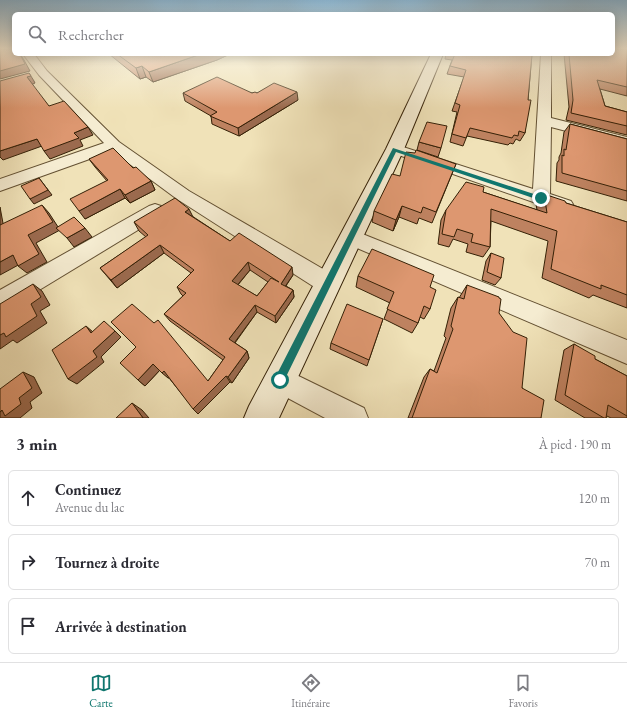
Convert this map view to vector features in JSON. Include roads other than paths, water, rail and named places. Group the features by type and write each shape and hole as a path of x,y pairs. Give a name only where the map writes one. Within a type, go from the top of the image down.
{"main road":[{"path":"261,418 395,149 431,69"}],"street":[{"path":"34,69 36,75 114,145 183,195 327,283"},
{"path":"541,198 546,69"},
{"path":"544,121 627,142"},
{"path":"0,185 114,145"},
{"path":"395,149 577,210"},
{"path":"0,302 183,195"},
{"path":"350,237 627,352"},
{"path":"280,380 354,418"}]}
